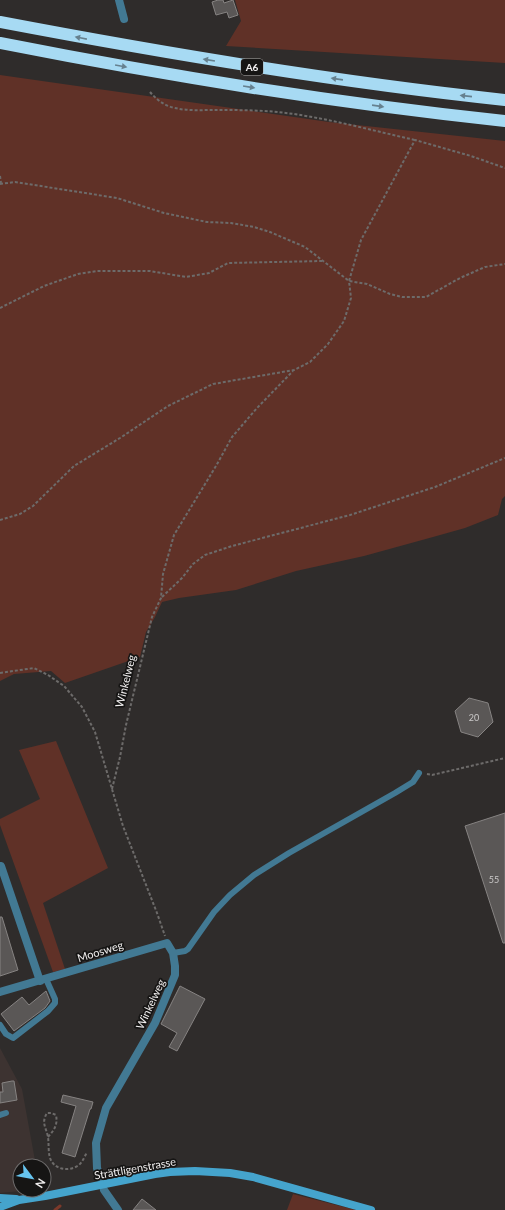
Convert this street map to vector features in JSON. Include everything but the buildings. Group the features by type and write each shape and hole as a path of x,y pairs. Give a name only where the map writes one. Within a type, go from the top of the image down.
{"highway":[{"name":"A6","path":"0,22 141,49 251,67 362,83 505,100"},
{"name":"A6","path":"0,44 248,87 386,107 505,121"}],"main road":[{"name":"Strättligenstrasse","path":"0,1207 19,1200 163,1173 207,1171 253,1177 371,1210"},
{"name":"Strättligenstrasse","path":"0,1198 19,1200"}],"street":[{"path":"119,0 124,18"},
{"path":"1,866 43,980"},
{"name":"Winkelweg","path":"100,1178 97,1168 96,1143 106,1108 158,1017 175,975 176,966 173,954 167,943"},
{"name":"Moosweg","path":"0,992 167,943"},
{"path":"104,1190 118,1210"}],"lane":[{"path":"173,954 188,949 214,912 230,895 254,875 288,853 413,782 420,773"},
{"path":"0,1025 6,1034 13,1038 56,1003 43,980"}],"path":[{"path":"150,92 164,104 174,108 185,110 248,110 308,116 415,140 471,156 505,168"},
{"path":"0,520 20,514 33,506 74,466 168,406 213,384 294,370 310,362 328,344 344,322 351,298 349,281 361,240 415,140"},
{"path":"0,176 1,183 15,182 117,198 164,213 207,222 254,227 305,247 349,281 367,284 390,294 402,297 426,297 460,278 485,267 505,264"},
{"path":"0,308 44,286 78,274 97,271 150,270 186,277 209,273 228,263 323,261"},
{"path":"161,598 163,574 174,536 213,472 232,437 257,408 294,370"},
{"path":"161,598 182,578 193,564 206,555 232,546 350,515 435,487 505,458"},
{"name":"Winkelweg","path":"112,789 152,617 161,598"},
{"path":"0,673 34,668 48,675 64,686 82,706 95,732 123,826 167,943"},
{"path":"420,773 432,775 505,758"},
{"path":"48,1138 54,1130 57,1121 56,1116 51,1113 47,1113 44,1119 50,1159 60,1168 71,1168 79,1164 88,1150"}],"shaded area":[{"path":"235,0 505,0 505,63 226,46 241,21"},
{"path":"0,75 329,122 505,141 505,496 502,499 498,515 465,528 364,556 296,571 236,590 179,598 162,602 146,632 140,657 65,683 51,671 14,674 0,681"},
{"path":"56,741 108,868 43,903 65,969 53,972 0,825 0,819 40,799 19,750"},
{"path":"0,1048 22,1089 35,1158 12,1158 12,1192 0,1193"},
{"path":"293,1194 356,1210 287,1210"}],"waterway":[{"path":"55,1210 60,1206"}]}
